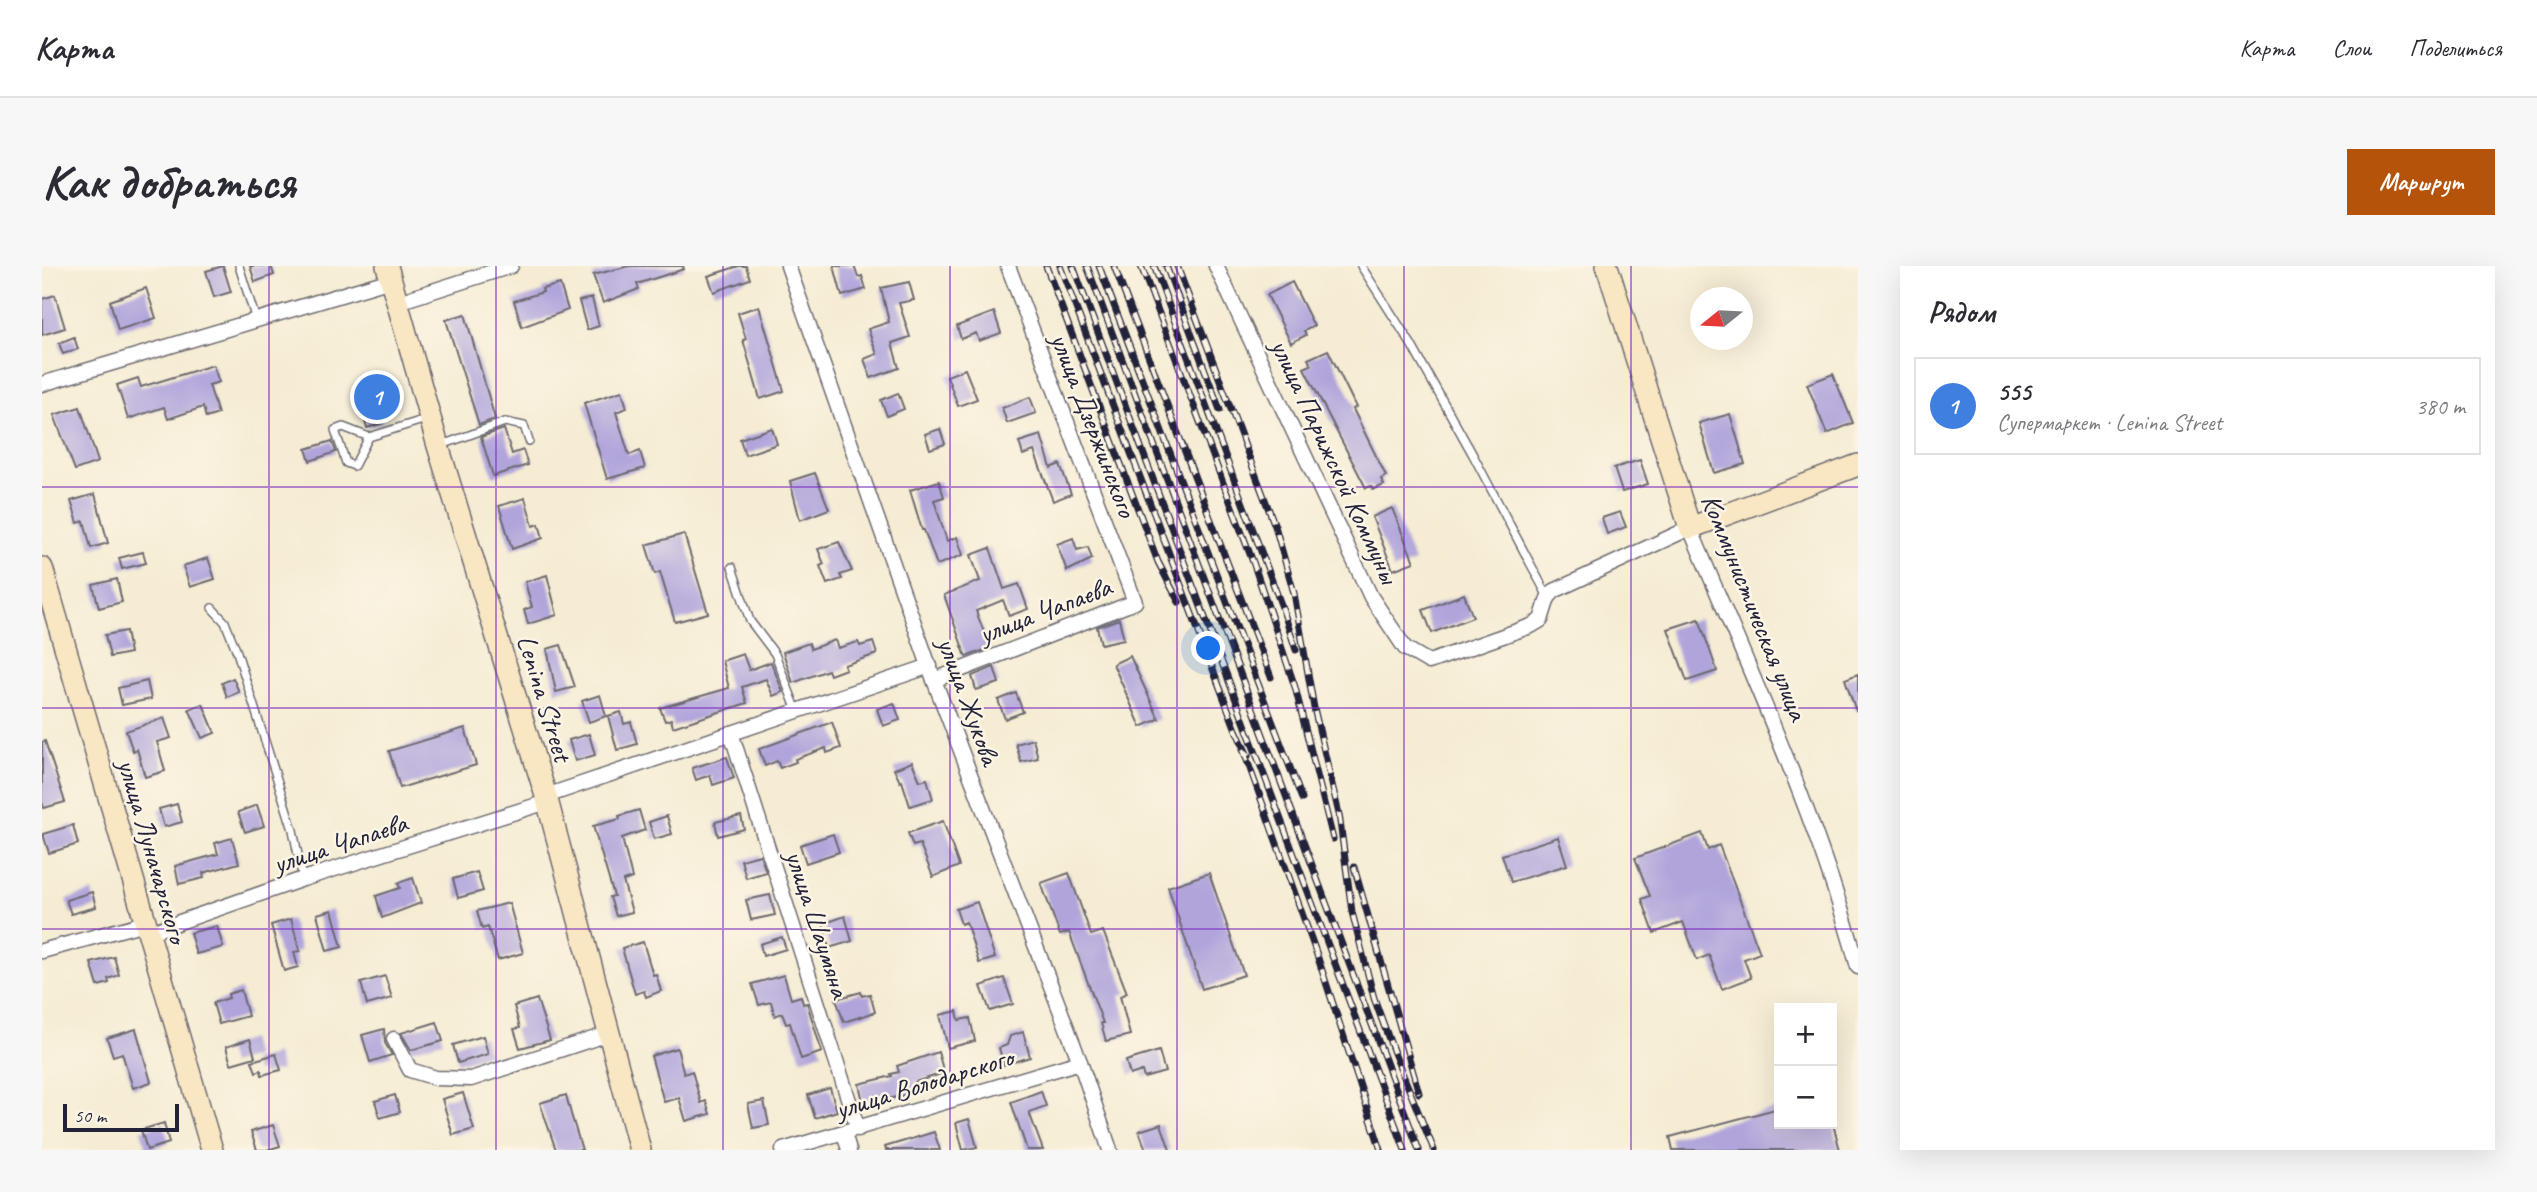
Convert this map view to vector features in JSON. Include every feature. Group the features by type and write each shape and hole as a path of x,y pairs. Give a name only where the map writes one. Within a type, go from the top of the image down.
{"main road":[{"name":"Коммунистическая улица","path":"1606,266 1690,528"},
{"name":"Lenina Street","path":"389,273 438,446 547,799 640,1150"},
{"path":"1690,528 1858,465"},
{"name":"улица Луначарского","path":"42,568 212,1150"}],"street":[{"path":"398,302 511,266"},
{"name":"улица Жукова","path":"788,266 932,673 1080,1062 1110,1150"},
{"name":"улица Дзержинского","path":"1008,266 1135,602"},
{"name":"улица Парижской Коммуны","path":"1216,266 1371,597 1405,648 1429,662 1541,620 1548,598"},
{"path":"42,384 256,320 389,273"},
{"path":"1548,598 1554,591 1690,528"},
{"name":"Коммунистическая улица","path":"1690,528 1788,764 1846,921 1858,967"},
{"name":"улица Чапаева","path":"42,951 146,928 303,880 547,799 731,733 797,711 932,673 1135,602"},
{"name":"улица Шаумяна","path":"731,733 851,1131 849,1150"},
{"path":"394,1039 410,1070 436,1078 471,1079 608,1034"},
{"name":"улица Володарского","path":"783,1150 1080,1062"}],"lane":[{"path":"240,266 256,320"},
{"path":"1361,266 1411,344 1548,598"},
{"path":"369,437 354,467 346,463 335,430 343,427 369,437 430,418"},
{"path":"438,446 505,422 524,426 529,440"},
{"path":"732,567 750,621 775,654 797,711"},
{"path":"212,608 225,622 237,652 293,830 303,880"}],"building":[{"path":"223,266 231,292 214,297 206,271"},
{"path":"250,266 271,266 274,275 255,282"},
{"path":"629,266 683,266 684,269 637,284 639,289 603,303 593,275"},
{"path":"746,266 750,279 714,292 708,276"},
{"path":"834,266 854,266 858,277 862,276 866,289 842,296"},
{"path":"909,282 914,300 899,303 910,337 892,343 899,368 871,378 864,359 877,354 868,329 889,322 881,288"},
{"path":"1292,282 1314,326 1304,331 1306,335 1291,343 1267,295"},
{"path":"560,284 568,310 522,327 514,301"},
{"path":"146,288 156,318 118,330 110,301"},
{"path":"55,295 65,328 42,335 42,299"},
{"path":"592,298 599,326 587,330 579,301"},
{"path":"759,306 784,391 760,399 738,313"},
{"path":"994,312 1001,333 979,341 976,333 961,339 957,326"},
{"path":"465,314 495,419 479,425 446,320"},
{"path":"74,337 78,349 63,354 59,343"},
{"path":"1328,350 1386,476 1381,479 1384,485 1373,490 1371,486 1366,488 1304,368 1311,365 1308,359"},
{"path":"213,365 219,382 209,385 218,414 206,418 203,407 168,419 164,407 128,419 117,385 138,378 141,387"},
{"path":"965,369 977,399 958,406 947,376"},
{"path":"1833,374 1853,423 1827,434 1807,384"},
{"path":"622,391 627,408 616,412 629,455 640,451 645,468 607,479 584,403"},
{"path":"373,392 383,423 367,428 357,397"},
{"path":"898,393 904,409 887,416 881,400"},
{"path":"1030,397 1036,413 1007,423 1002,408"},
{"path":"80,407 98,462 75,470 54,415"},
{"path":"1730,414 1745,464 1714,473 1699,423"},
{"path":"772,428 777,444 745,455 740,439"},
{"path":"504,429 512,454 523,450 528,465 493,476 481,437"},
{"path":"940,429 945,444 930,449 925,434"},
{"path":"1041,435 1051,468 1060,464 1071,494 1053,501 1034,451 1023,455 1019,442"},
{"path":"332,441 336,452 310,461 306,449"},
{"path":"1640,460 1648,484 1622,492 1614,468"},
{"path":"815,473 829,509 800,520 790,481"},
{"path":"939,481 944,497 934,500 947,541 957,537 963,555 937,565 922,530 910,490"},
{"path":"95,494 108,543 91,548 84,521 78,523 71,501"},
{"path":"525,498 533,526 539,524 543,538 512,549 499,506"},
{"path":"1392,508 1414,562 1393,570 1372,517"},
{"path":"1620,512 1626,527 1607,534 1602,518"},
{"path":"684,534 708,613 675,622 660,572 655,574 646,545"},
{"path":"1073,538 1077,550 1088,547 1092,559 1067,571 1057,544"},
{"path":"839,542 852,571 840,575 842,579 827,584 820,566 824,564 818,549"},
{"path":"990,548 1004,589 1019,584 1028,609 1009,616 1003,600 976,611 990,648 966,657 944,595 980,581 971,555"},
{"path":"143,552 146,563 122,569 119,558"},
{"path":"208,558 215,579 190,587 183,566"},
{"path":"547,575 557,615 528,624 524,610 532,607 525,582"},
{"path":"117,579 122,602 99,608 93,585"},
{"path":"1464,594 1473,617 1432,633 1423,610"},
{"path":"1119,619 1124,639 1101,644 1097,627"},
{"path":"1699,619 1717,671 1687,681 1668,629"},
{"path":"126,631 130,653 110,657 105,635"},
{"path":"835,640 838,648 858,642 860,646 873,642 877,654 844,665 846,669 830,675 828,670 793,683 783,652 809,643 811,649"},
{"path":"561,645 575,687 556,692 547,649"},
{"path":"743,654 749,670 771,662 783,692 773,696 766,679 742,687 747,703 673,727 671,719 665,721 660,708 729,688 722,661"},
{"path":"1130,656 1159,719 1141,727 1113,664"},
{"path":"994,667 999,683 976,690 972,676"},
{"path":"1858,674 1858,711 1856,711 1845,679"},
{"path":"233,678 239,692 227,697 222,683"},
{"path":"147,681 151,699 122,705 118,688"},
{"path":"1016,693 1023,712 1005,719 998,700"},
{"path":"600,695 606,716 589,722 582,701"},
{"path":"894,703 900,720 883,726 877,709"},
{"path":"203,704 215,733 202,738 189,709"},
{"path":"621,712 624,724 631,722 637,744 617,750 608,716"},
{"path":"164,718 171,738 157,742 165,771 145,777 137,749 133,751 126,731"},
{"path":"832,722 841,748 827,753 826,748 795,759 796,762 780,768 777,761 765,766 759,749"},
{"path":"465,728 476,765 400,788 389,751"},
{"path":"589,734 595,755 575,761 569,740"},
{"path":"1033,739 1038,758 1021,762 1016,744"},
{"path":"45,741 65,802 44,808 42,742"},
{"path":"727,757 734,778 713,785 710,775 696,780 692,768"},
{"path":"912,762 920,781 927,779 933,799 910,806 902,781 900,782 894,769"},
{"path":"177,804 182,822 164,827 159,809"},
{"path":"257,805 264,826 245,832 238,812"},
{"path":"639,810 645,830 622,838 632,878 623,881 632,912 616,916 610,897 614,896 593,826 620,819 619,816"},
{"path":"667,816 672,834 654,839 649,822"},
{"path":"741,816 744,829 718,836 715,822"},
{"path":"943,821 959,866 933,877 920,844 913,846 908,833"},
{"path":"73,825 78,844 49,853 43,834"},
{"path":"1702,833 1708,850 1719,845 1760,953 1744,959 1751,978 1722,989 1709,955 1697,960 1683,922 1654,933 1642,899 1650,896 1635,858"},
{"path":"833,834 839,852 806,863 800,845"},
{"path":"1558,837 1567,865 1511,882 1502,855"},
{"path":"232,838 239,863 203,873 204,878 179,884 175,866 218,854 215,843"},
{"path":"760,855 766,872 746,878 741,860"},
{"path":"477,872 483,891 458,898 453,879"},
{"path":"1069,873 1091,935 1103,931 1127,993 1120,996 1130,1035 1106,1041 1103,1023 1069,932 1060,935 1041,883"},
{"path":"1209,873 1244,975 1202,989 1168,887"},
{"path":"413,878 421,903 382,918 376,896 400,888 398,883"},
{"path":"92,892 96,907 71,914 66,900"},
{"path":"770,895 775,915 751,920 746,900"},
{"path":"977,902 995,958 979,963 966,922 961,924 956,909"},
{"path":"509,903 523,953 498,960 488,927 482,929 477,911"},
{"path":"332,910 342,947 327,951 317,914"},
{"path":"845,916 852,941 829,948 823,924"},
{"path":"291,919 300,951 294,952 298,967 284,971 271,925"},
{"path":"217,926 223,947 196,954 190,933"},
{"path":"782,937 786,949 763,956 760,944"},
{"path":"643,942 661,991 646,997 644,991 635,994 622,948"},
{"path":"114,957 119,975 108,979 109,983 98,986 91,963"},
{"path":"784,975 791,999 801,996 803,1004 807,1003 822,1052 801,1059 790,1023 786,1024 782,1013 775,1016 771,1002 759,1005 752,984"},
{"path":"385,976 392,998 367,1005 361,983"},
{"path":"1004,978 1013,1004 990,1011 981,986"},
{"path":"241,990 248,1016 219,1024 213,1003 229,998 228,994"},
{"path":"861,992 862,996 870,994 875,1012 844,1022 836,999"},
{"path":"537,999 550,1040 520,1048 514,1029 520,1028 514,1006"},
{"path":"957,1011 959,1020 970,1018 975,1041 948,1048 940,1015"},
{"path":"437,1022 443,1041 411,1050 401,1033"},
{"path":"136,1029 151,1082 133,1088 122,1053 113,1056 107,1038"},
{"path":"384,1029 385,1043 392,1055 370,1062 362,1035"},
{"path":"1023,1032 1030,1057 1004,1065 999,1048 1007,1045 1010,1036"},
{"path":"483,1036 488,1054 458,1063 453,1045"},
{"path":"250,1039 255,1057 231,1064 226,1047"},
{"path":"677,1048 684,1074 692,1071 701,1103 706,1101 710,1114 686,1121 679,1098 664,1102 651,1056"},
{"path":"1159,1051 1165,1072 1144,1078 1142,1071 1130,1075 1126,1061"},
{"path":"938,1052 944,1073 915,1082 918,1091 864,1106 859,1084 892,1076 891,1074 899,1072 897,1066"},
{"path":"276,1054 281,1070 262,1075 261,1070 256,1072 252,1061"},
{"path":"830,1088 837,1111 815,1118 808,1095"},
{"path":"1041,1091 1046,1106 1029,1112 1043,1150 1027,1150 1011,1102"},
{"path":"463,1093 474,1129 453,1135 442,1099"},
{"path":"395,1095 400,1112 380,1118 375,1101"},
{"path":"566,1095 582,1150 556,1150 540,1103"},
{"path":"764,1101 769,1125 753,1128 748,1104"},
{"path":"1774,1109 1774,1129 1834,1129 1840,1150 1673,1150 1670,1137"},
{"path":"969,1119 977,1147 963,1150 956,1123"},
{"path":"164,1123 169,1143 147,1150 141,1130"},
{"path":"1161,1124 1170,1150 1146,1150 1139,1131"},
{"path":"273,1125 280,1146 257,1150 251,1132"},
{"path":"934,1132 940,1150 886,1150 885,1147"}],"railway":[{"path":"1046,266 1158,562 1179,602"},
{"path":"1060,266 1248,756"},
{"path":"1073,266 1405,1150"},
{"path":"1087,266 1419,1150"},
{"path":"1099,266 1302,799"},
{"path":"1114,266 1271,677"},
{"path":"1141,266 1253,562 1295,687 1333,839"},
{"path":"1154,266 1296,650"},
{"path":"1166,266 1220,410"},
{"path":"1177,266 1275,526 1294,593 1314,708 1339,814 1352,912 1374,998 1434,1150"},
{"path":"1243,749 1317,955 1381,1150"},
{"path":"1354,867 1419,1093"}],"place":[{"name":"555","path":"377,397"}]}
